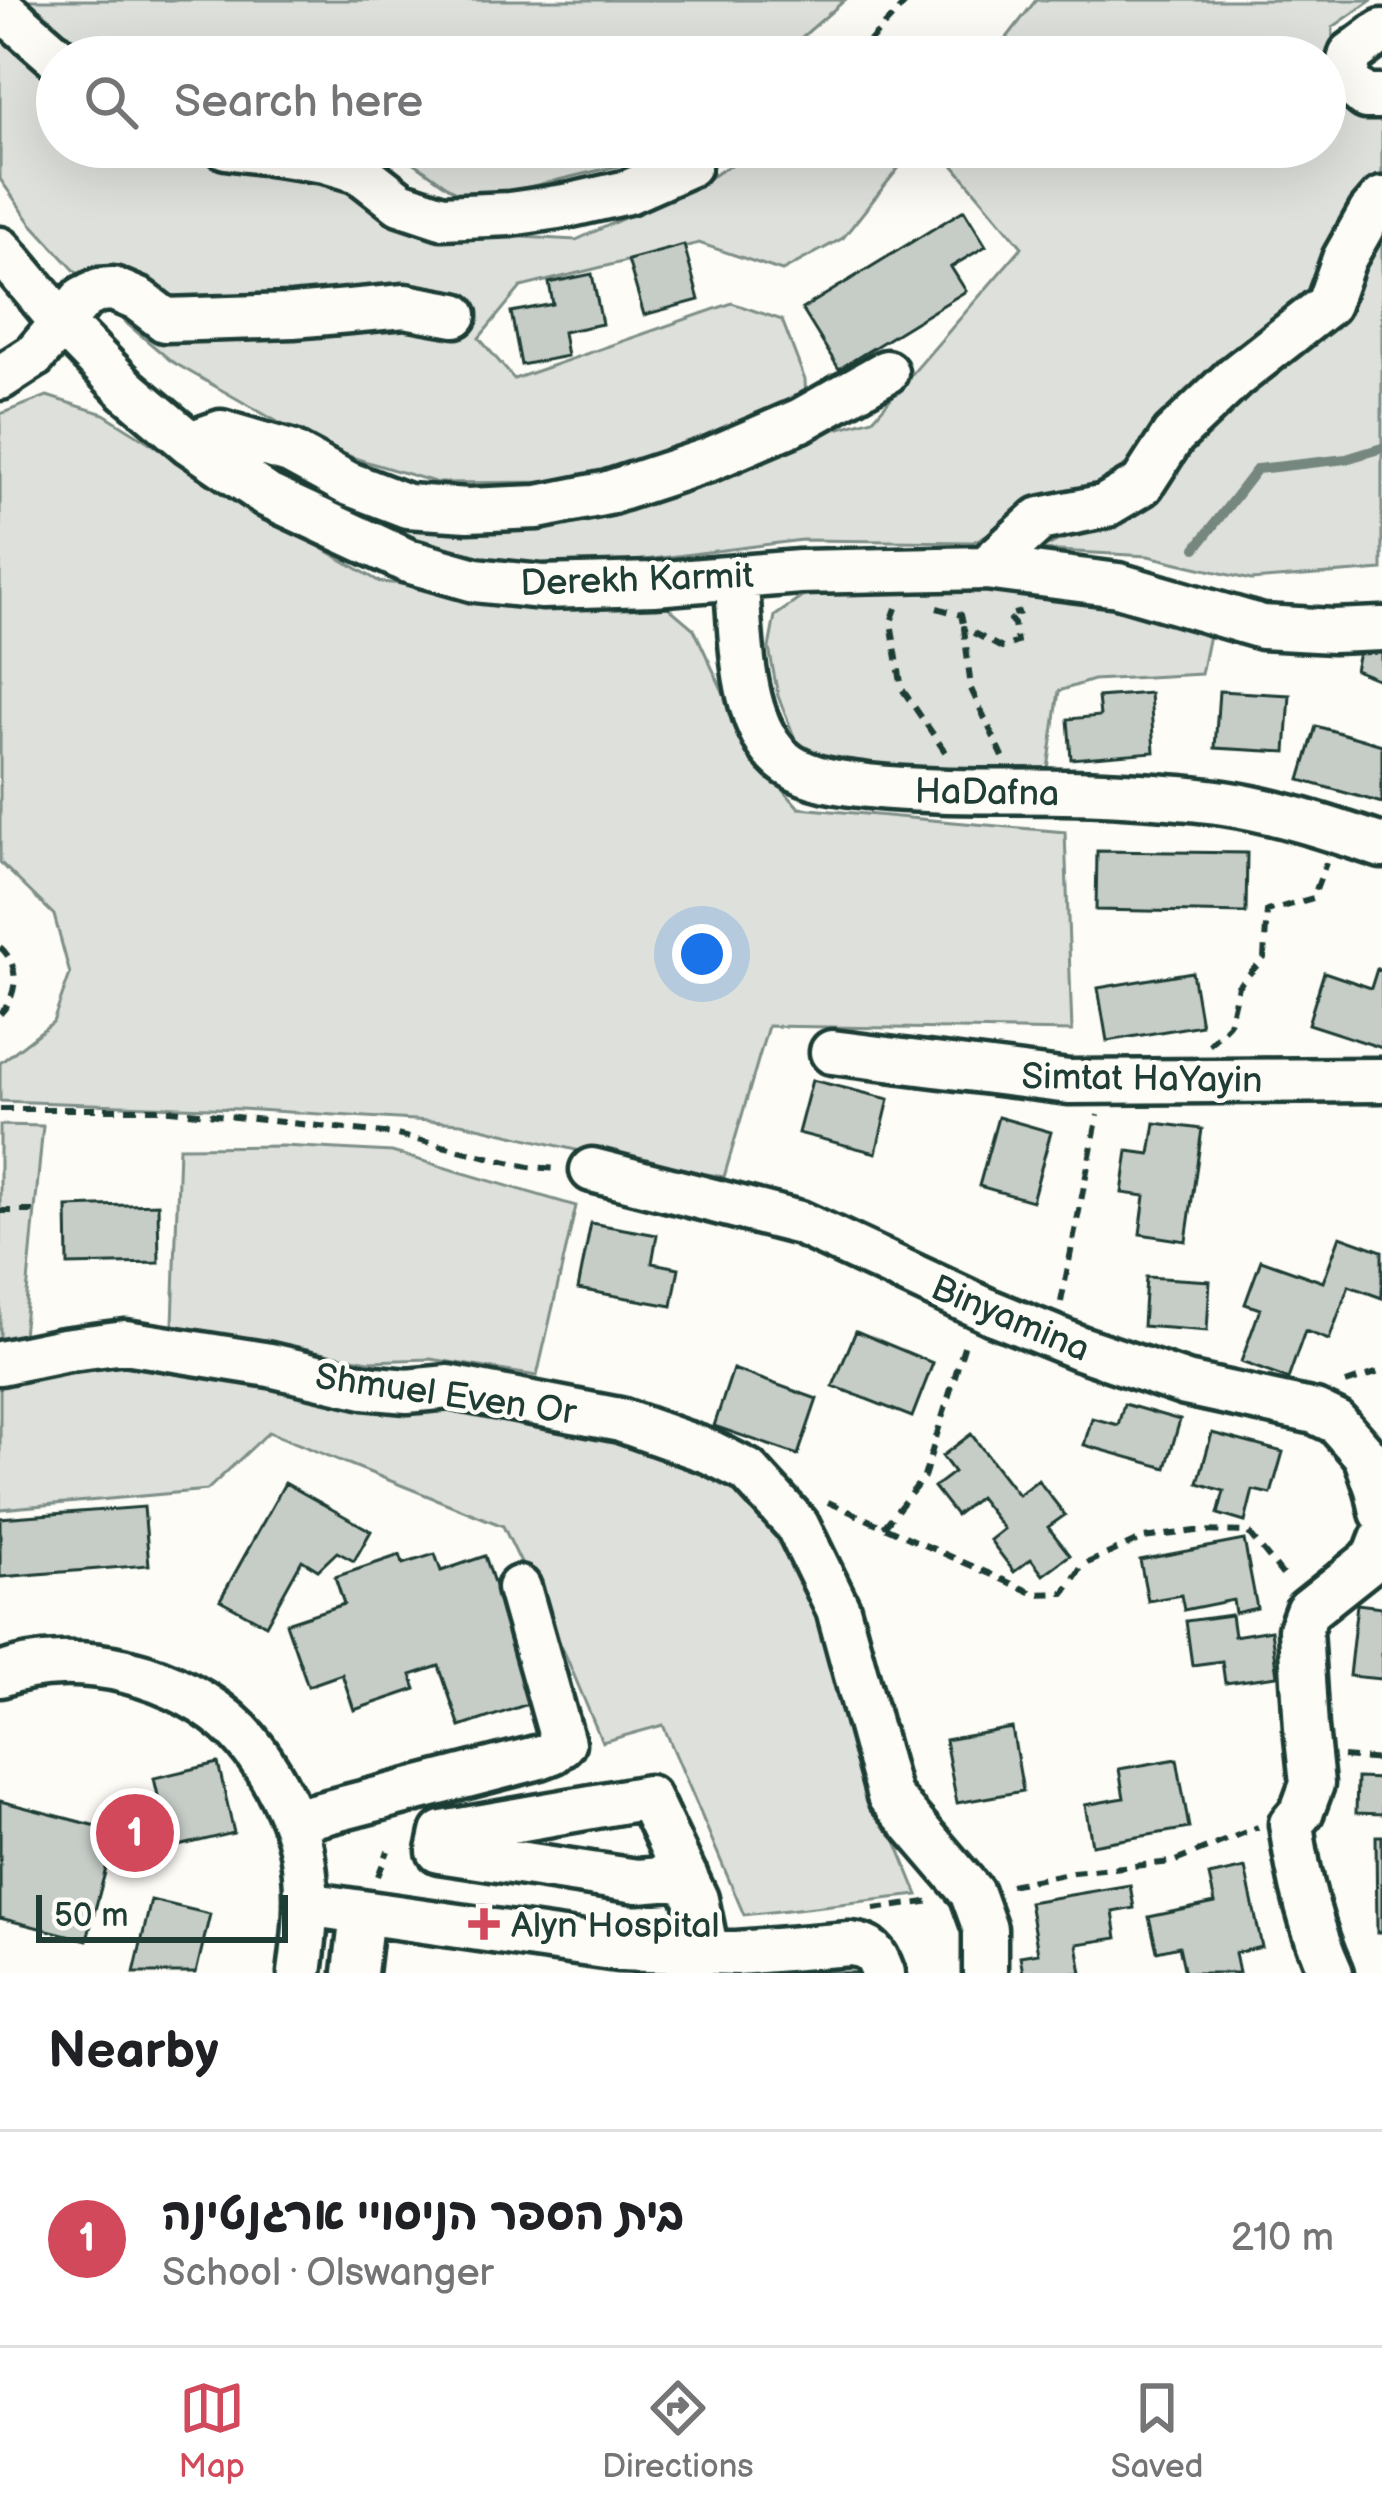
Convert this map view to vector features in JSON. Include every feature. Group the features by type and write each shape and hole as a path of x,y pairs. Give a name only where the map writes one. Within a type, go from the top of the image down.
{"street":[{"path":"0,7 36,39"},
{"path":"1346,72 1351,54 1382,31"},
{"path":"1346,81 1366,97 1382,97"},
{"path":"349,168 400,203 442,217 571,206 628,192 682,168"},
{"path":"986,568 1040,519 1105,506 1142,484 1173,436 1235,377 1328,304 1344,259 1382,199"},
{"name":"Derekh Karmit","path":"0,249 127,390 190,443 268,496 332,527 408,561 475,580 542,587 800,572 986,568 1118,585 1262,627 1382,629"},
{"path":"0,377 34,356 83,298 99,290 113,289 139,300 165,320 405,306 455,315"},
{"path":"190,443 221,432 260,443 407,506 538,507 608,493 708,460 801,420 886,372"},
{"name":"HaDafna","path":"736,577 746,681 754,713 768,741 788,764 829,781 904,790 1121,794 1226,803 1382,846"},
{"name":"Simtat HaYayin","path":"832,1052 1069,1082 1382,1080"},
{"name":"Binyamina","path":"592,1170 800,1223 1054,1338 1186,1384 1300,1408 1336,1422 1365,1455 1382,1512"},
{"name":"Shmuel Even Or","path":"0,1363 125,1342 270,1364 364,1387 449,1387 620,1420 710,1452 748,1472 797,1525 838,1610 889,1796 972,1894 985,1929 985,1973"},
{"path":"1331,1973 1307,1910 1291,1824 1302,1811 1312,1784 1300,1630 1307,1610 1375,1557 1382,1539"},
{"path":"293,1821 540,1757 563,1743 519,1588"},
{"path":"0,1675 58,1664 106,1666 156,1678 197,1700 239,1732 269,1774 293,1821 305,1872 307,1925 299,1973"},
{"path":"686,1877 637,1881 439,1851 443,1833 648,1797 686,1877 695,1899 707,1952"},
{"path":"306,1904 618,1949 707,1952 867,1946 884,1973"},
{"path":"355,1973 362,1912"}],"path":[{"path":"875,36 908,0"},
{"path":"912,602 898,606 891,622 902,689 972,791"},
{"path":"927,606 961,615 971,689 1022,792"},
{"path":"964,628 1002,648 1017,642 1014,624 1007,616 1034,609"},
{"path":"1173,1082 1229,1024 1238,986 1264,958 1267,911 1313,898 1338,832"},
{"path":"0,947 10,955 16,982 11,1003 0,1014"},
{"path":"1054,1338 1105,1082"},
{"path":"0,1109 162,1109 393,1134 529,1167 592,1170"},
{"path":"0,1211 37,1211"},
{"path":"884,1527 924,1477 976,1305"},
{"path":"773,1499 808,1493 1035,1594 1064,1593 1083,1565 1142,1538 1248,1532 1307,1610"},
{"path":"972,1894 1073,1872 1173,1862 1251,1828 1291,1824"}],"shaded area":[{"path":"14,0 845,0 803,36 55,36"},
{"path":"1036,0 1372,0 1333,27 1333,36 1008,36"},
{"path":"0,19 36,47 36,168 260,168 315,175 449,233 576,240 726,168 899,168 843,238 782,271 699,243 521,287 479,338 514,379 732,303 782,320 805,380 806,398 660,458 556,482 438,483 354,458 302,436 171,361 112,311 31,223 0,179"},
{"path":"1346,94 1382,107 1382,182 1318,293 1116,496 1053,500 973,542 802,540 605,565 455,573 364,529 359,509 498,522 873,419 1022,247 956,168 1346,168"},
{"path":"422,168 609,168 468,201"},
{"path":"1382,219 1382,570 1251,580 1148,556 1040,550 1147,494"},
{"path":"47,396 104,414 380,582 668,607 694,629 752,754 799,808 1065,832 1072,1031 768,1026 724,1177 601,1156 461,1123 0,1101 0,1063 53,1022 70,974 54,915 0,862 0,414"},
{"path":"1016,573 1211,625 1201,674 1093,680 1059,691 1048,769 887,773 828,765 797,744 778,696 769,648 775,616 802,597 884,578"},
{"path":"0,1125 43,1126 23,1336 0,1341"},
{"path":"179,1147 392,1152 576,1206 537,1376 431,1359 369,1361 173,1325"},
{"path":"90,1352 543,1412 747,1486 799,1553 880,1802 918,1895 744,1915 663,1725 602,1742 503,1526 269,1432 207,1490 0,1509 0,1371"}],"building":[{"path":"964,210 986,246 951,267 966,291 839,369 802,309"},
{"path":"684,245 699,300 644,315 628,260"},
{"path":"592,274 602,324 563,332 567,356 521,365 511,312 553,304 549,283"},
{"path":"1363,636 1382,641 1382,681 1355,670"},
{"path":"1219,691 1290,695 1286,752 1215,748"},
{"path":"1150,693 1154,752 1071,759 1068,719 1100,716 1098,697"},
{"path":"1316,726 1382,745 1382,803 1300,780"},
{"path":"1097,851 1247,853 1246,913 1096,910"},
{"path":"1377,969 1382,971 1382,1048 1308,1024 1324,972 1371,988"},
{"path":"1192,972 1201,1025 1107,1041 1098,988"},
{"path":"812,1080 889,1099 876,1153 798,1133"},
{"path":"998,1117 1051,1132 1032,1201 979,1186"},
{"path":"1155,1123 1202,1129 1186,1241 1140,1234 1145,1196 1122,1193 1128,1151 1150,1154"},
{"path":"158,1204 159,1263 68,1265 67,1207"},
{"path":"591,1223 657,1235 652,1263 679,1268 672,1306 578,1289"},
{"path":"1340,1236 1382,1251 1382,1298 1349,1286 1329,1340 1305,1331 1288,1379 1241,1362 1260,1309 1245,1304 1261,1260 1323,1282"},
{"path":"1146,1277 1210,1281 1207,1331 1143,1326"},
{"path":"856,1331 933,1363 912,1417 833,1386"},
{"path":"733,1369 817,1399 798,1455 714,1426"},
{"path":"1124,1404 1180,1420 1166,1468 1084,1445 1092,1418 1118,1425"},
{"path":"1212,1433 1283,1452 1271,1494 1253,1490 1245,1522 1218,1514 1224,1491 1198,1483"},
{"path":"971,1434 1018,1495 1038,1480 1065,1515 1048,1527 1070,1555 1043,1575 1031,1559 1014,1572 990,1540 1004,1529 979,1497 956,1515 934,1487 954,1472 942,1456"},
{"path":"285,1483 371,1531 354,1561 337,1552 318,1570 302,1560 266,1625 220,1600"},
{"path":"144,1507 149,1565 0,1577 0,1518"},
{"path":"1244,1540 1257,1608 1235,1613 1233,1600 1184,1610 1181,1595 1148,1601 1140,1560"},
{"path":"435,1554 441,1571 485,1556 534,1702 460,1727 439,1666 411,1675 416,1689 354,1710 342,1674 308,1686 286,1623 344,1604 335,1577 400,1555 403,1564"},
{"path":"1357,1604 1382,1607 1382,1679 1349,1676"},
{"path":"1231,1615 1234,1636 1271,1630 1277,1676 1225,1683 1222,1661 1192,1665 1186,1621"},
{"path":"1012,1728 1023,1791 957,1803 945,1740"},
{"path":"1177,1759 1189,1828 1092,1845 1085,1805 1124,1798 1119,1769"},
{"path":"218,1763 234,1833 170,1848 154,1778"},
{"path":"1357,1778 1382,1779 1382,1814 1356,1813"},
{"path":"0,1801 116,1831 87,1940 0,1918"},
{"path":"1376,1836 1382,1836 1382,1933 1377,1933"},
{"path":"1245,1868 1262,1947 1235,1953 1239,1973 1185,1973 1179,1946 1157,1951 1149,1917 1215,1903 1209,1876"},
{"path":"1130,1885 1134,1908 1113,1912 1117,1938 1077,1944 1082,1973 1023,1973 1020,1956 1038,1953 1029,1902"},
{"path":"151,1900 210,1914 196,1973 134,1973"},
{"path":"856,1955 860,1973 774,1973"}],"waterway":[{"path":"1196,548 1257,469 1346,459 1382,448"}],"place":[{"name":"בית הספר הניסויי ארגנטינה","path":"135,1833"},
{"name":"Alyn Hospital","path":"484,1924"}]}
